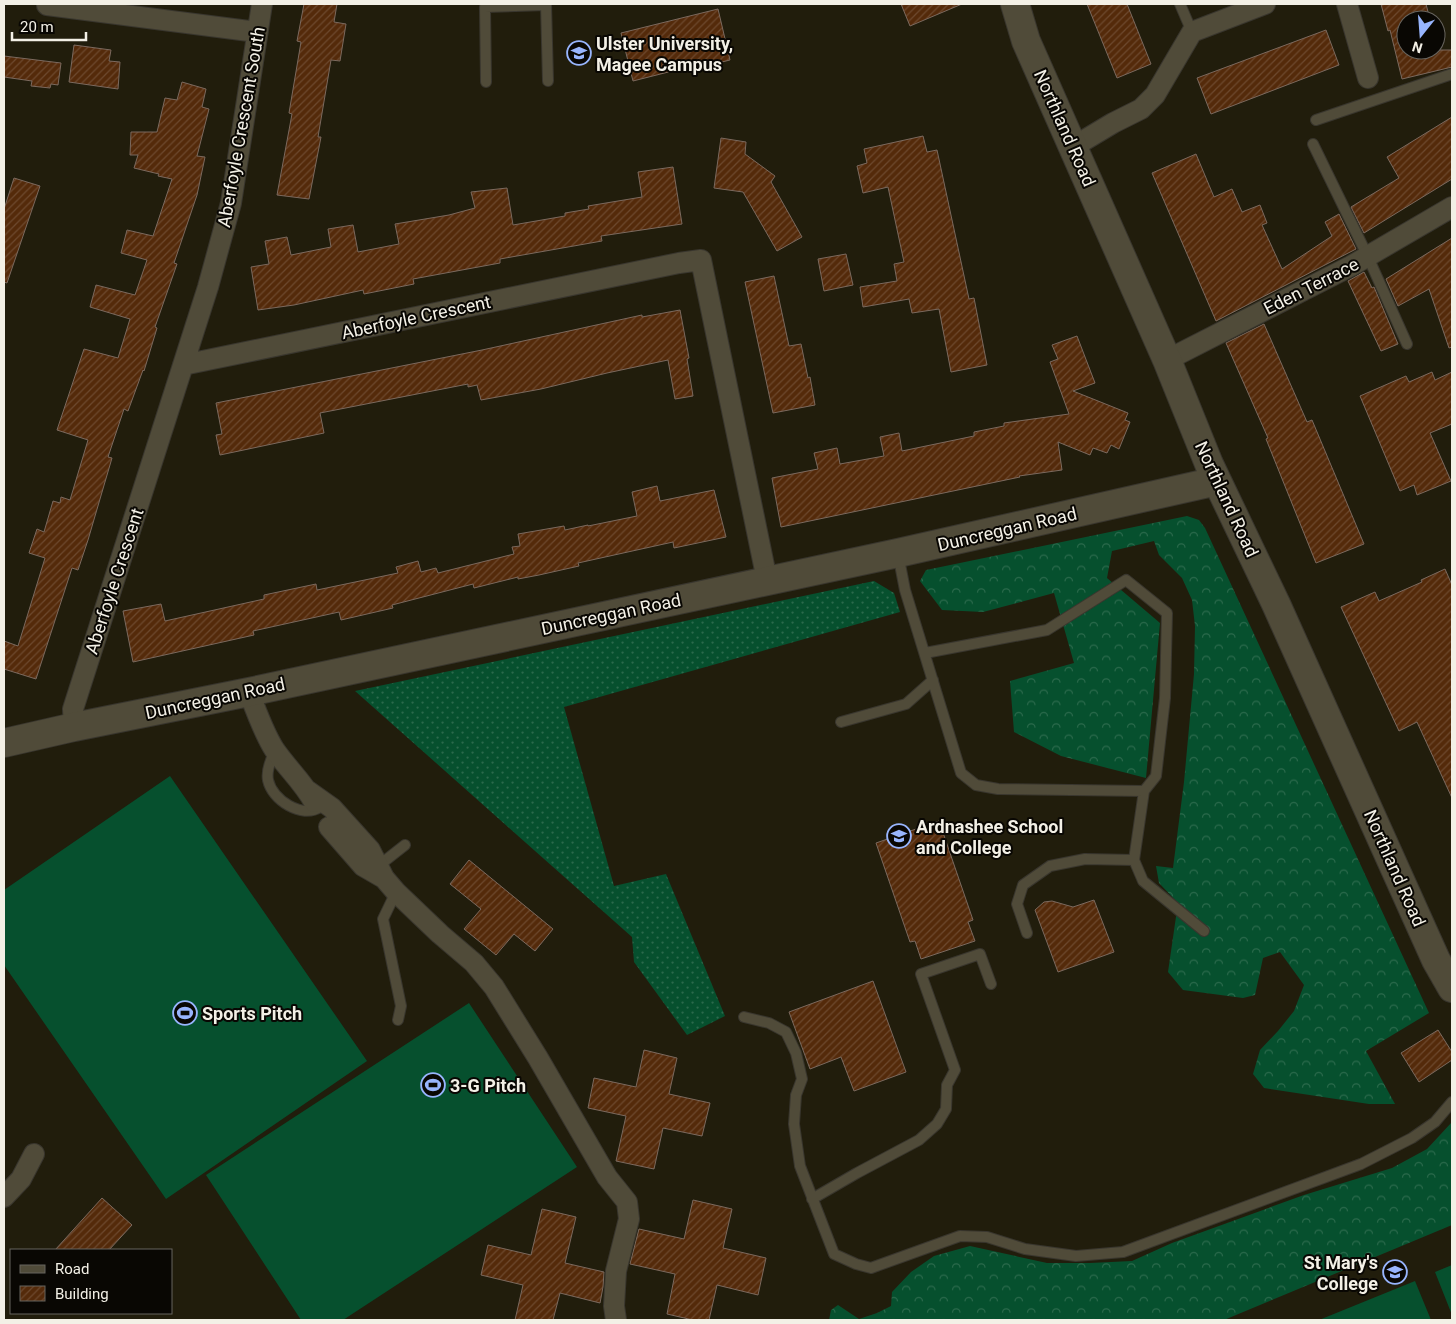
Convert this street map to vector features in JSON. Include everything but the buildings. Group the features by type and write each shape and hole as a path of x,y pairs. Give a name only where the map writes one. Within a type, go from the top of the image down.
{"main road":[{"name":"Northland Road","path":"1015,4 1026,41 1167,360 1217,481 1276,604 1436,960 1452,988"},
{"name":"Duncreggan Road","path":"4,743 898,553 1217,481"}],"street":[{"name":"Aberfoyle Crescent South","path":"183,365 208,286 231,203 262,4"},
{"path":"1073,147 1141,109 1155,95 1192,32 1265,4"},
{"path":"1348,4 1368,78"},
{"path":"47,5 257,32"},
{"name":"Eden Terrace","path":"1167,360 1368,257 1452,207"},
{"name":"Aberfoyle Crescent","path":"74,727 73,709 183,365 701,260 767,580"},
{"path":"250,692 266,735 276,751 317,801 332,808 370,850 383,877 440,934 474,963 494,987 538,1058 607,1177 627,1202 629,1219 616,1271 614,1306 616,1320"},
{"path":"4,1197 21,1179 34,1154"}],"lane":[{"path":"486,82 485,7 546,4 548,81"},
{"path":"1180,4 1192,32"},
{"path":"1316,120 1452,74"},
{"path":"1313,144 1368,257 1407,344"},
{"path":"898,553 905,590 961,773 976,785 998,789 1144,792"},
{"path":"925,653 1047,630 1126,580 1168,613 1165,698 1156,776 1144,792 1134,860 1143,881 1204,931"},
{"path":"841,722 906,704 933,680"},
{"path":"276,751 270,761 268,780 277,797 290,806 303,811 317,801"},
{"path":"398,1020 401,1006 383,918 383,877 405,845"},
{"path":"1027,933 1017,904 1023,886 1050,866 1085,859 1134,860"},
{"path":"812,1199 857,1172 919,1140 937,1124 946,1109 947,1085 955,1070 921,974 980,954 991,984"},
{"path":"744,1017 769,1023 786,1032 796,1053 802,1079 796,1095 794,1124 800,1166 834,1254 856,1264 871,1268 960,1236 987,1237 1025,1249 1076,1256 1123,1252 1361,1164 1412,1138 1436,1122 1452,1102"}],"green space":[{"path":"1187,516 1199,520 1205,528 1429,1013 1366,1051 1395,1104 1369,1104 1264,1088 1253,1074 1260,1050 1294,1011 1304,985 1280,952 1263,958 1255,995 1243,998 1183,990 1168,972 1178,903 1159,883 1156,866 1173,868 1184,782 1194,674 1195,626 1192,600 1182,578 1159,555 1154,541 1112,551 1107,578 1160,623 1146,778 1061,756 1014,732 1010,681 1074,663 1054,593 983,612 942,610 920,581 926,570"},
{"path":"874,581 894,593 900,612 564,707 614,886 666,874 725,1016 687,1035 634,962 632,937 355,691"},
{"name":"Sports Pitch","path":"170,776 367,1061 166,1199 4,965 4,890"},
{"name":"3-G Pitch","path":"469,1003 577,1167 343,1320 301,1320 206,1175"},
{"path":"1452,1122 1452,1225 1224,1320 829,1320 831,1310 838,1305 859,1319 891,1306 892,1292 911,1272 934,1256 970,1246 1047,1263 1132,1261 1172,1243 1304,1195 1392,1168 1427,1149"},
{"path":"1452,1265 1452,1315 1435,1272"},
{"path":"1415,1281 1431,1320 1319,1320"}],"place":[{"name":"Ulster University, Magee Campus","path":"579,53"},
{"name":"Ardnashee School and College","path":"899,836"},
{"name":"Sports Pitch","path":"185,1013"},
{"name":"3-G Pitch","path":"433,1085"},
{"name":"St Mary's College","path":"1395,1272"}]}
